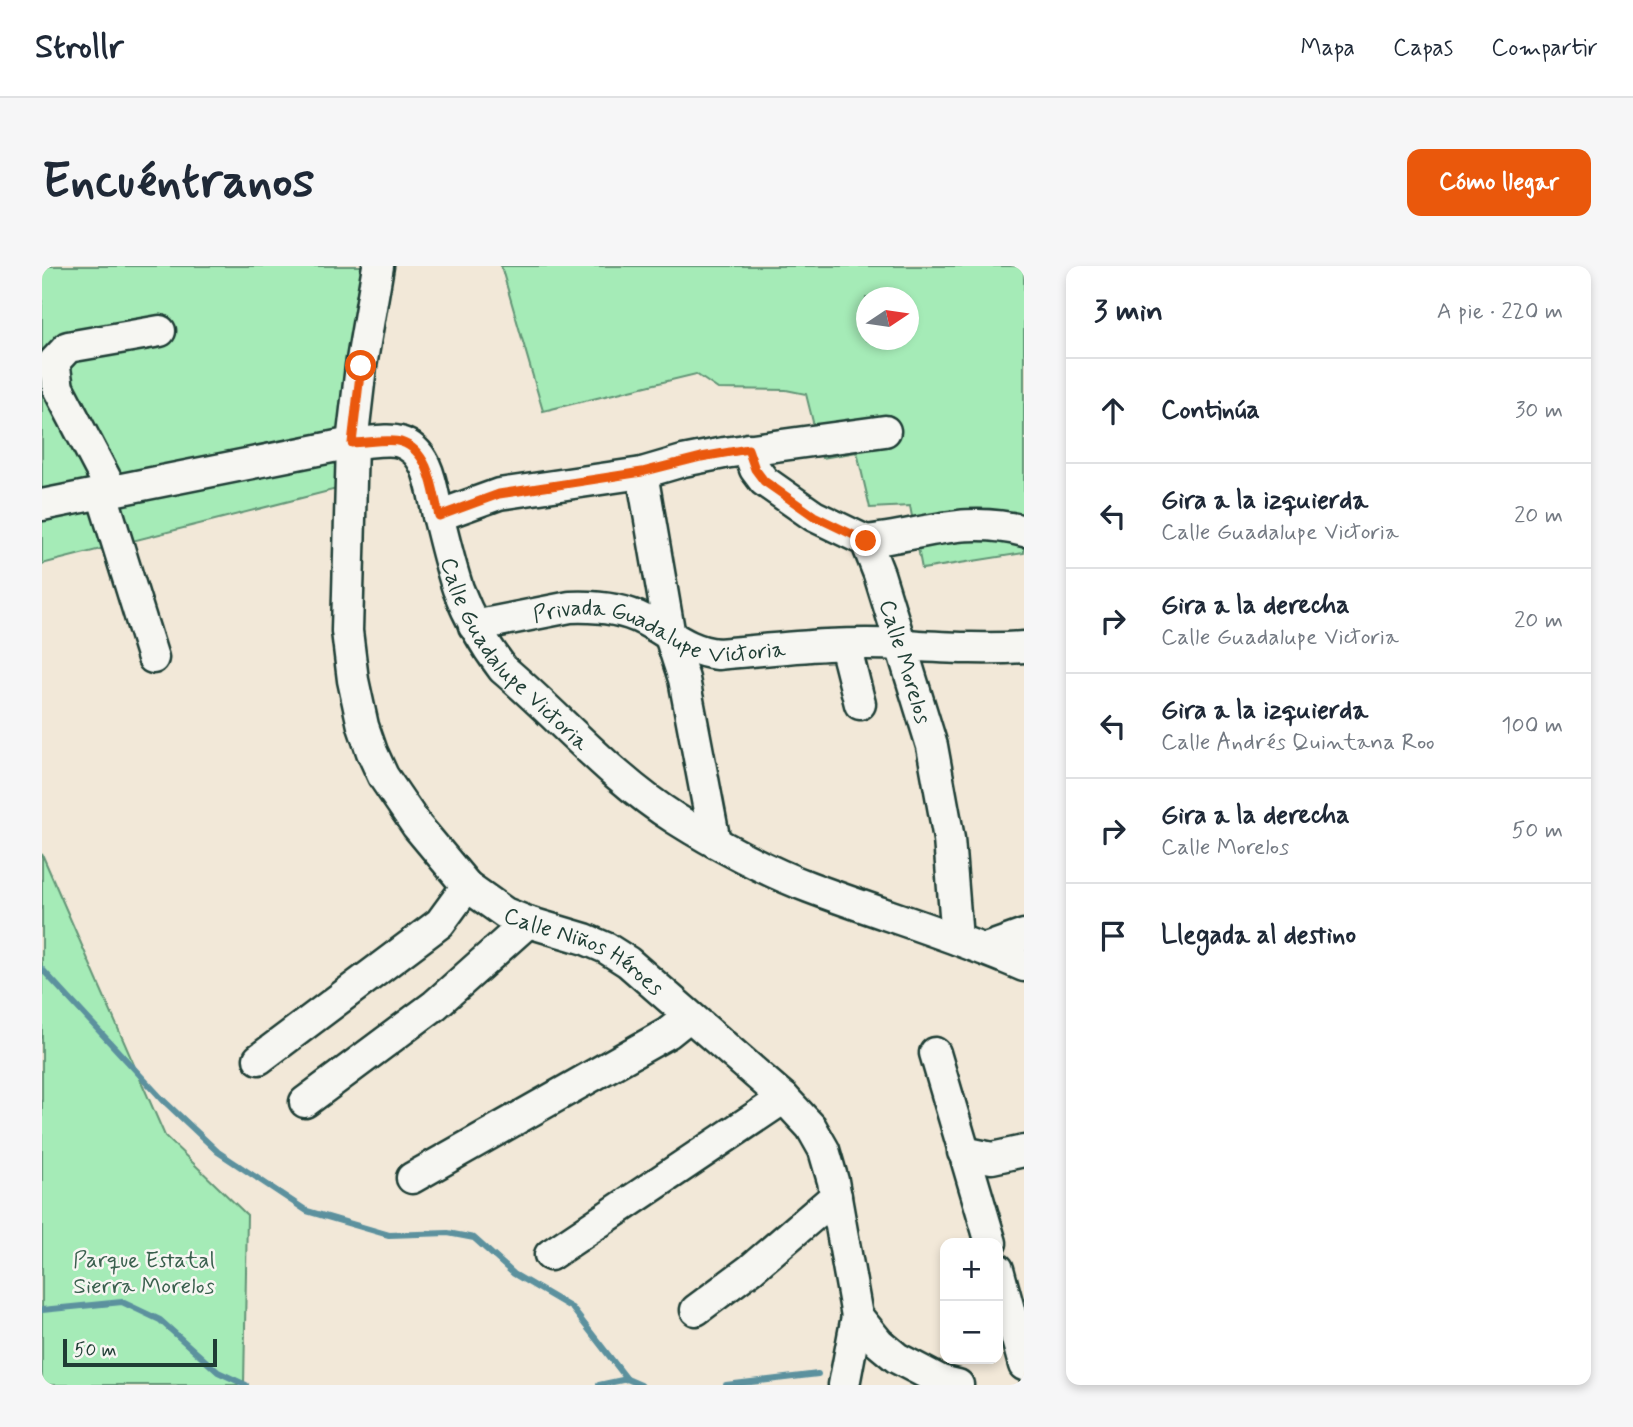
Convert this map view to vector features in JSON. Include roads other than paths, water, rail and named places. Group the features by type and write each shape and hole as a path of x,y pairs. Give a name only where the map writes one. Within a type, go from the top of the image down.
{"street":[{"name":"Calle Niños Héroes","path":"378,266 361,366 352,443 347,631 353,680 363,726 383,776 417,826 467,886 488,902 528,922 586,939 606,948 655,985 688,1017 784,1098 811,1127 824,1150 836,1196 857,1316 879,1343 897,1358 940,1384"},
{"path":"153,658 107,492 58,388 54,362 68,347 160,331"},
{"path":"439,516 499,494 642,472 701,457 748,449 885,431"},
{"name":"Calle Guadalupe Victoria","path":"42,505 352,443 400,441 413,449 422,460 430,478 458,587 474,626 503,669 633,790 715,842 806,886 985,949 1024,966"},
{"path":"748,449 755,469 764,481 814,516 866,541 969,523 1024,531"},
{"path":"642,472 670,636 684,679 715,842"},
{"name":"Calle Morelos","path":"866,541 932,746 944,806 957,939"},
{"name":"Privada Guadalupe Victoria","path":"474,626 570,607 585,607 618,610 643,620 694,650 718,654 845,645 962,649 1024,647"},
{"path":"845,645 860,704"},
{"path":"259,1059 440,923 467,886"},
{"path":"305,1102 435,1005 528,922"},
{"path":"985,949 1024,935"},
{"path":"412,1178 668,1033 688,1017"},
{"path":"935,1054 975,1162 989,1238"},
{"path":"550,1255 784,1098"},
{"path":"975,1162 1024,1151"},
{"path":"696,1310 751,1269 836,1196"},
{"path":"1003,1287 1024,1365"},
{"path":"844,1385 857,1316"}],"waterway":[{"path":"42,969 163,1100 218,1152 307,1211 389,1235 448,1233 474,1238 514,1274 572,1308 627,1379 641,1385"},
{"path":"42,1310 122,1302 160,1320 218,1372 246,1385"},
{"path":"726,1385 818,1374"},
{"path":"599,1385 627,1379"}],"park label":[{"name":"Parque Estatal Sierra Morelos","path":"144,1272"}]}
